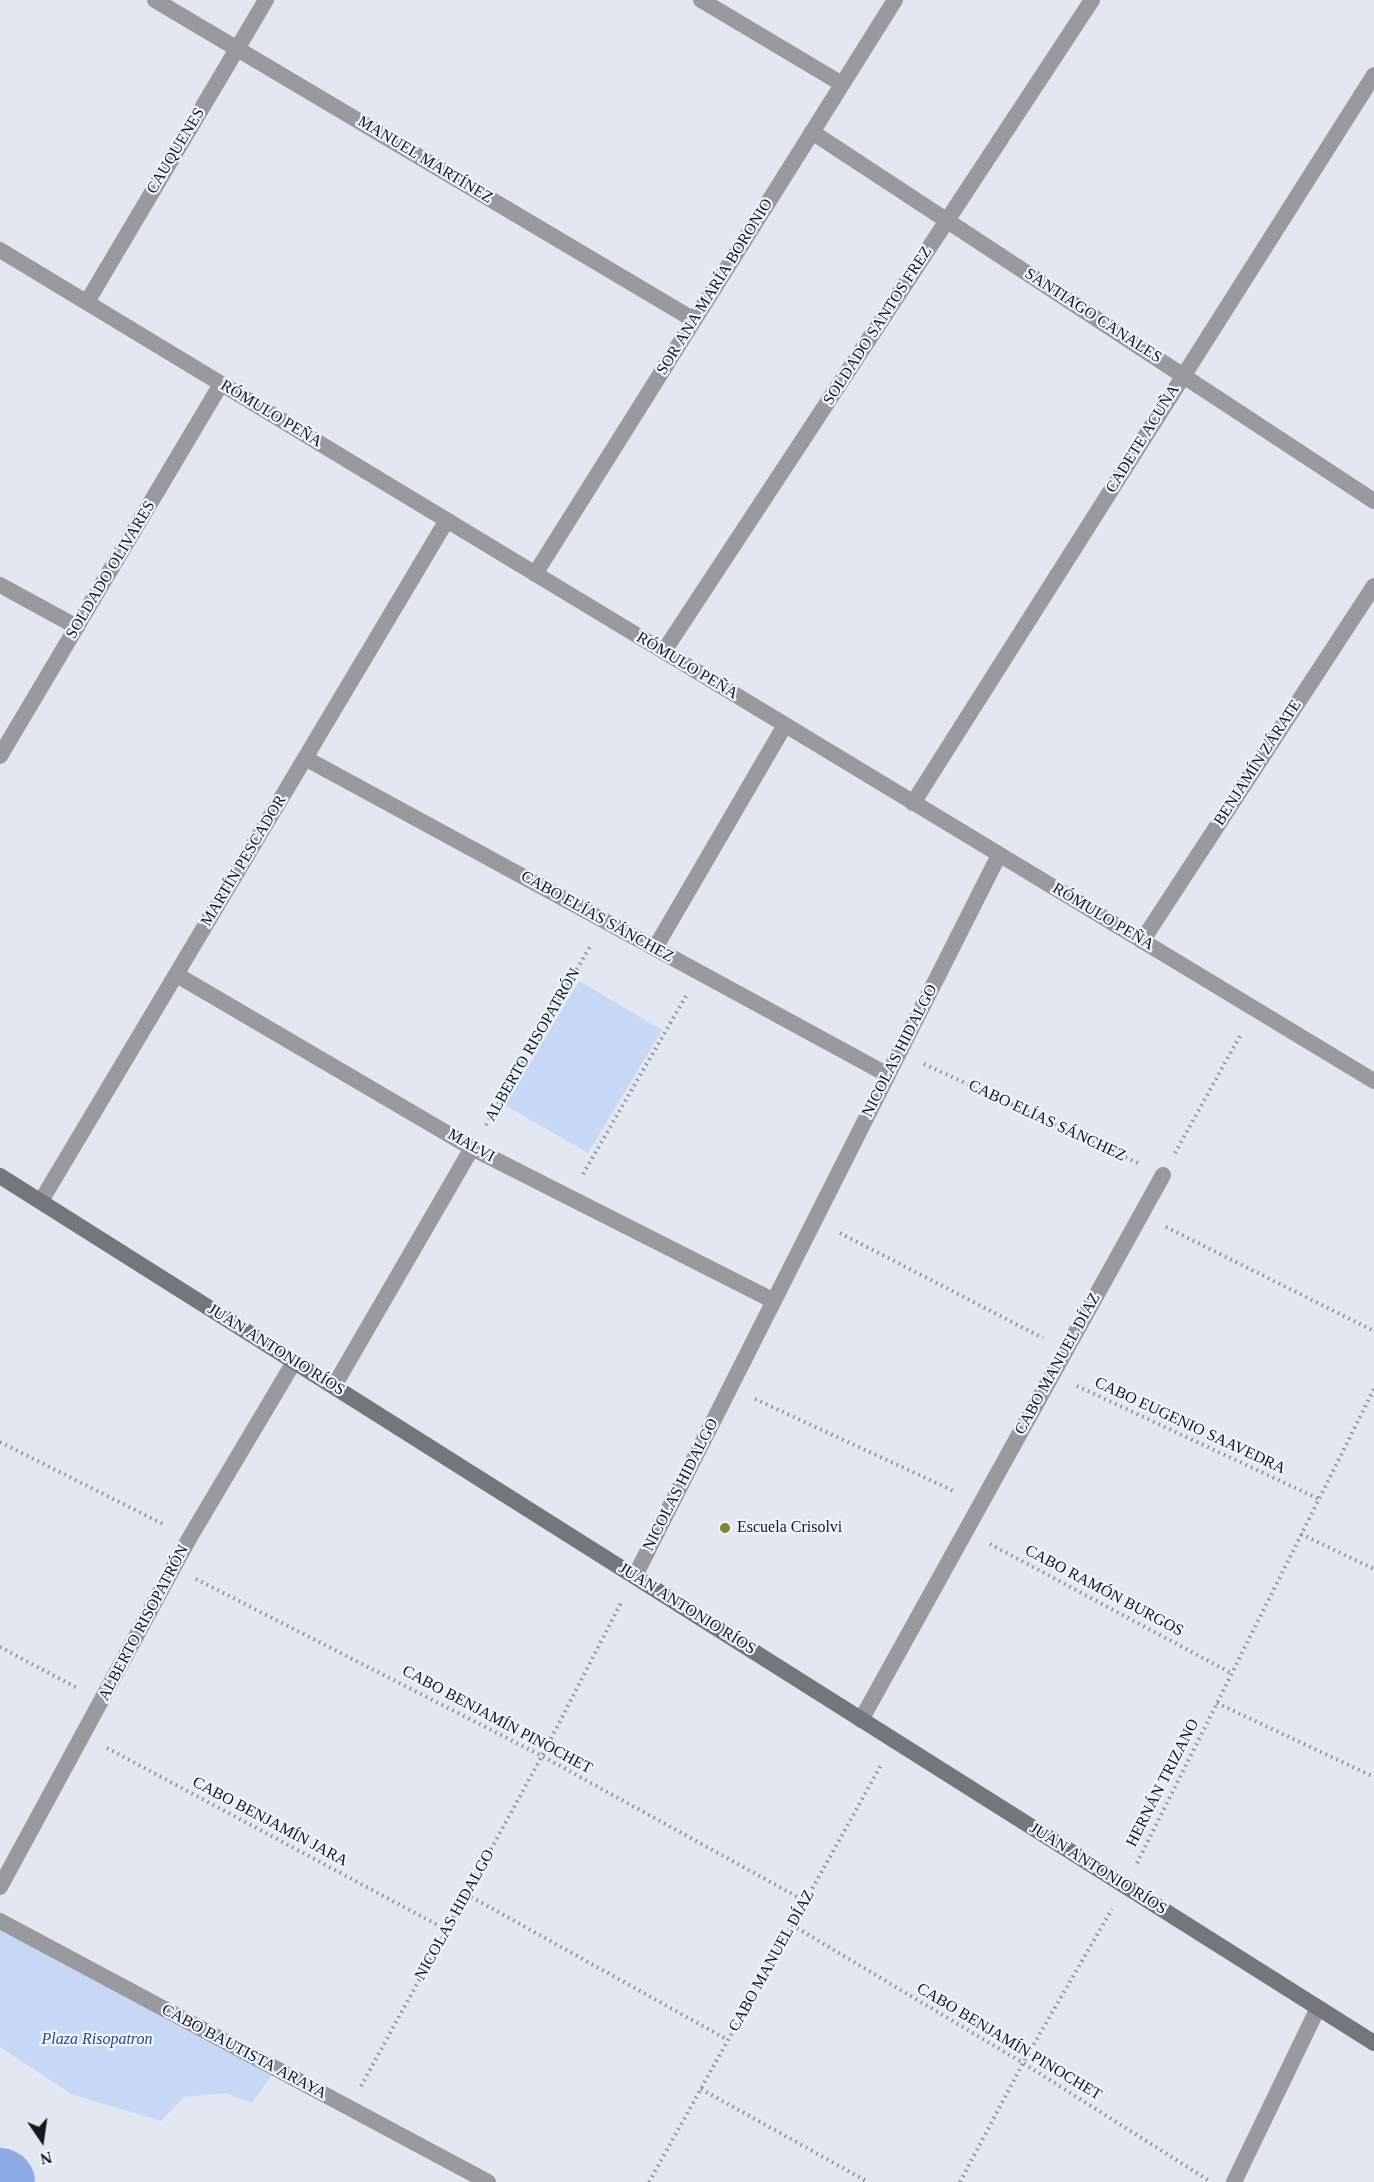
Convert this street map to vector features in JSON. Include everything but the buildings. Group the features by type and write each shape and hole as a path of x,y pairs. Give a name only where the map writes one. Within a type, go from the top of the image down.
{"main road":[{"name":"JUAN ANTONIO RÍOS","path":"0,1176 1374,2043"}],"street":[{"name":"MANUEL MARTÍNEZ","path":"155,0 694,320"},
{"name":"CAUQUENES","path":"87,302 266,0"},
{"path":"701,0 842,84"},
{"name":"SOR ANA MARÍA BORONIO","path":"535,574 895,0"},
{"name":"SOLDADO SANTOS FREZ","path":"664,651 1092,0"},
{"name":"CADETE ACUÑA","path":"913,803 1374,75"},
{"name":"SANTIAGO CANALES","path":"812,132 1374,501"},
{"name":"RÓMULO PEÑA","path":"0,250 1374,1081"},
{"name":"SOLDADO OLIVARES","path":"0,756 221,384"},
{"name":"MARTÍN PESCADOR","path":"41,1201 447,520"},
{"path":"0,585 77,627"},
{"name":"BENJAMÍN ZÁRATE","path":"1142,941 1374,586"},
{"path":"655,948 785,725"},
{"name":"CABO ELÍAS SÁNCHEZ","path":"305,758 888,1075"},
{"name":"NICOLAS HIDALGO","path":"635,1576 999,855"},
{"name":"MALVI","path":"177,975 472,1148 774,1301"},
{"path":"334,1386 472,1148"},
{"name":"CABO MANUEL DÍAZ","path":"861,1720 1163,1175"},
{"name":"ALBERTO RISOPATRÓN","path":"0,1887 190,1538 294,1362"},
{"name":"CABO BAUTISTA ARAYA","path":"0,1921 488,2182"},
{"path":"1234,2182 1318,2008"}],"path":[{"name":"ALBERTO RISOPATRÓN","path":"472,1148 605,921"},
{"path":"570,1198 699,972"},
{"path":"1163,1175 1255,1009"},
{"name":"CABO ELÍAS SÁNCHEZ","path":"899,1053 1163,1175"},
{"path":"1141,1214 1374,1330"},
{"path":"815,1220 1065,1350"},
{"name":"CABO EUGENIO SAAVEDRA","path":"1052,1375 1319,1499"},
{"path":"730,1388 981,1504"},
{"name":"HERNÁN TRIZANO","path":"960,2182 1023,2064 1125,1886 1374,1389"},
{"path":"0,1442 190,1538"},
{"name":"CABO RAMÓN BURGOS","path":"965,1531 1231,1673"},
{"path":"1301,1534 1374,1569"},
{"name":"CABO BENJAMÍN PINOCHET","path":"174,1567 542,1756 805,1901"},
{"name":"NICOLAS HIDALGO","path":"349,2108 542,1756 635,1576"},
{"path":"0,1647 101,1701"},
{"path":"1217,1703 1374,1777"},
{"name":"CABO BENJAMÍN JARA","path":"82,1735 447,1930"},
{"name":"CABO MANUEL DÍAZ","path":"649,2182 895,1741"},
{"path":"466,1894 728,2040"},
{"name":"CABO BENJAMÍN PINOCHET","path":"792,1925 1023,2064 1211,2182"},
{"path":"701,2089 868,2182"}],"green space":[{"path":"579,981 662,1030 588,1153 505,1105"},
{"name":"Plaza Risopatron","path":"0,1921 276,2069 252,2103 226,2093 184,2097 161,2121 71,2094 0,2047"}],"place":[{"name":"Escuela Crisolvi","path":"725,1528"}]}
